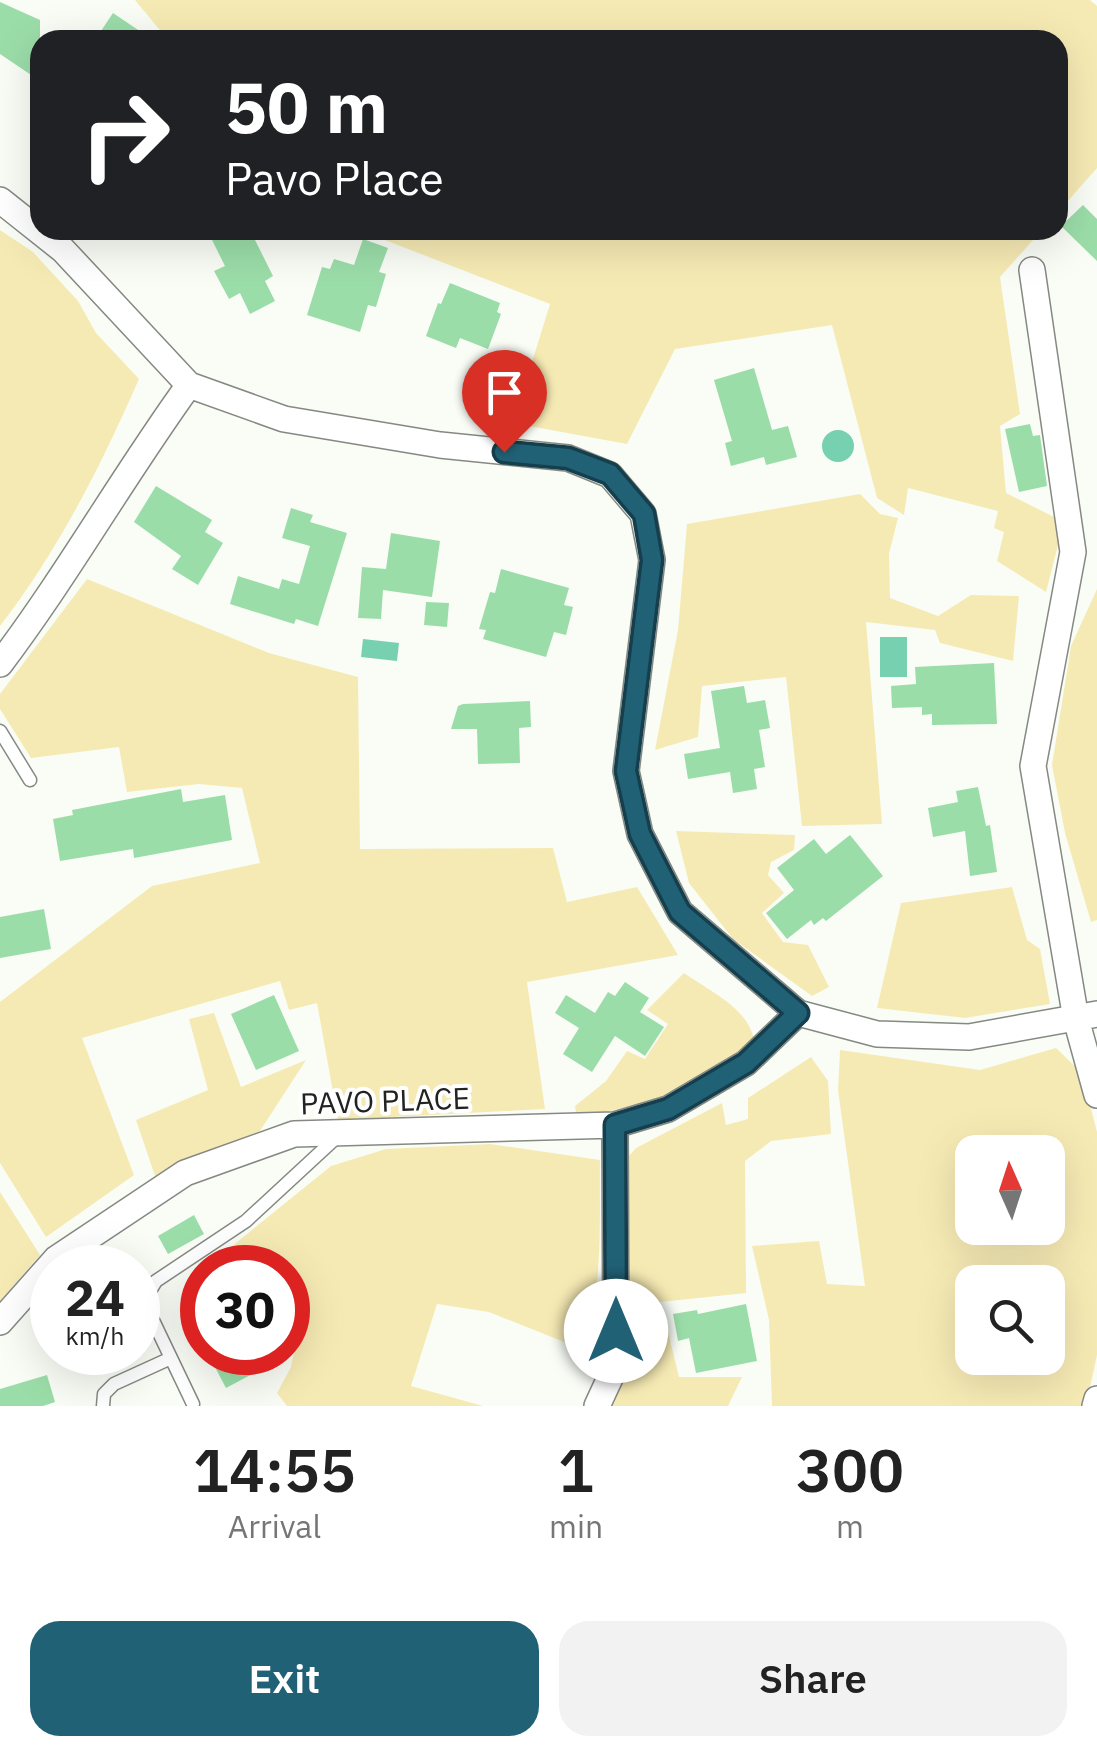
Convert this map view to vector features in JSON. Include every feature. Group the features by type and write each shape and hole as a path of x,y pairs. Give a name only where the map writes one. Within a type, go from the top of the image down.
{"street":[{"path":"0,200 30,223"},
{"path":"51,240 189,385 284,419 440,446 568,458 610,474 644,514 652,560 626,771 640,834 680,912 798,1013 877,1034 968,1037 1087,1016"},
{"path":"1032,270 1072,552 1032,766 1087,1016 1097,1095"},
{"path":"0,664 50,597 138,456 189,385"},
{"name":"PAVO PLACE","path":"0,1322 56,1258 185,1173 294,1134 615,1125 668,1109 746,1063 798,1013"},
{"path":"597,1406 616,1366 615,1125"},
{"path":"1095,1406 1097,1399"}],"lane":[{"path":"0,731 30,780"},
{"path":"193,1404 149,1312 147,1296 156,1282 246,1221 340,1133"},
{"path":"104,1406 104,1394 114,1384 171,1358"}],"shaded area":[{"path":"135,0 1090,0 1097,6 1097,168 1068,201 1068,30 160,30"},
{"path":"0,230 33,252 78,301 96,333 139,379 77,507 0,626"},
{"path":"385,240 1033,240 1000,277 1020,414 1000,426 1006,493 1064,522 1046,592 997,561 1004,532 994,528 998,511 908,488 904,515 877,498 832,325 675,349 627,444 513,423 550,304"},
{"path":"838,430 850,434 854,446 850,458 838,462 826,458 822,446 826,434"},
{"path":"860,494 880,514 898,518 889,554 890,598 938,616 971,595 1019,596 1013,661 940,643 935,630 866,622 882,824 802,826 786,677 702,686 698,737 655,750 678,630 687,524"},
{"path":"87,579 269,653 358,677 360,849 553,848 567,902 637,887 678,955 527,982 545,1109 338,1120 317,1003 289,1010 280,981 82,1038 134,1175 46,1237 0,1163 0,1002 152,886 260,863 242,788 199,784 127,792 119,747 31,758 0,709 0,694"},
{"path":"1097,589 1097,920 1091,922 1065,833 1052,765 1071,646"},
{"path":"880,637 907,637 907,677 880,677"},
{"path":"363,639 399,643 397,661 361,657"},
{"path":"676,831 795,835 794,850 771,862 768,875 784,893 762,913 783,942 808,945 829,987 812,996 733,939 689,883"},
{"path":"1012,887 1027,940 1040,949 1050,1004 965,1018 877,1008 901,903"},
{"path":"684,973 744,1018 754,1039 746,1053 679,1096 577,1118 575,1106 606,1081 627,1051 645,1059 668,1024 647,1010"},
{"path":"214,1013 241,1087 306,1060 258,1134 155,1176 136,1120 208,1090 189,1019"},
{"path":"1056,1048 1082,1073 1097,1132 1097,1355 1086,1406 772,1406 769,1320 752,1246 819,1241 827,1284 865,1286 838,1090 840,1050 980,1070"},
{"path":"811,1057 828,1081 831,1134 771,1141 745,1161 746,1293 632,1305 623,1235 621,1165 636,1148 722,1103 726,1125 748,1119 748,1098"},
{"path":"490,1144 600,1160 597,1284 579,1348 489,1312 437,1304 411,1386 483,1406 287,1406 277,1393 287,1375 310,1375 310,1245 233,1245 331,1166 386,1149"},
{"path":"0,1192 34,1245 30,1245 30,1266 0,1301"},
{"path":"627,1314 665,1320 679,1377 742,1377 728,1406 612,1406 627,1368"}],"building":[{"path":"0,2 40,20 40,30 30,30 30,74 0,54"},
{"path":"113,13 138,30 102,30"},
{"path":"1083,205 1097,219 1097,261 1068,233 1068,219"},
{"path":"212,240 255,240 273,276 265,281 275,301 250,314 240,293 229,299 214,271 225,266"},
{"path":"363,240 388,248 379,272 386,274 376,307 368,305 360,332 307,315 322,267 330,269 334,259 354,265"},
{"path":"450,283 500,303 497,312 501,314 488,349 460,338 456,348 426,336"},
{"path":"754,368 772,430 788,426 797,457 766,465 764,457 731,466 725,443 732,441 714,380"},
{"path":"1030,424 1033,436 1040,435 1047,486 1019,492 1005,429"},
{"path":"156,486 212,520 205,532 223,543 198,585 172,569 181,556 134,522"},
{"path":"291,508 313,515 310,522 347,533 318,626 296,619 294,624 230,604 238,576 279,589 282,579 299,584 310,546 282,538"},
{"path":"391,533 440,541 432,597 383,590 381,619 358,618 362,567 386,569"},
{"path":"501,569 569,588 564,605 573,607 566,635 554,632 546,657 483,639 486,630 479,629"},
{"path":"426,602 449,603 447,627 424,625"},
{"path":"994,663 997,724 932,725 932,714 922,715 922,707 892,708 891,686 916,684 915,667"},
{"path":"744,686 747,703 765,700 770,728 759,730 765,767 754,769 757,789 733,793 730,772 688,779 684,754 720,748 711,691"},
{"path":"530,701 531,727 519,728 520,763 478,764 477,729 451,729 458,706 463,704"},
{"path":"978,787 986,826 990,825 997,872 970,876 965,831 933,837 928,808 958,802 956,791"},
{"path":"181,789 183,802 225,795 232,840 134,858 133,849 60,861 53,819 73,815 72,810"},
{"path":"850,835 883,876 826,921 823,918 814,925 811,920 787,939 766,913 794,890 777,868 814,839 826,854"},
{"path":"44,909 51,949 0,958 0,917"},
{"path":"625,982 649,998 640,1012 664,1027 645,1056 615,1036 592,1072 563,1054 579,1028 555,1013 566,995 595,1013 608,992 615,996"},
{"path":"274,995 299,1051 256,1070 231,1014"},
{"path":"194,1215 204,1234 168,1254 158,1236"},
{"path":"746,1304 757,1361 696,1373 689,1338 678,1341 673,1314 697,1310 698,1314"},
{"path":"47,1375 55,1402 43,1406 0,1406 0,1389"},
{"path":"219,1375 251,1375 226,1388"}],"route":[{"path":"504,452 568,458 610,474 644,514 652,560 626,771 640,834 680,912 798,1013 746,1063 668,1109 615,1125 616,1331"}]}
